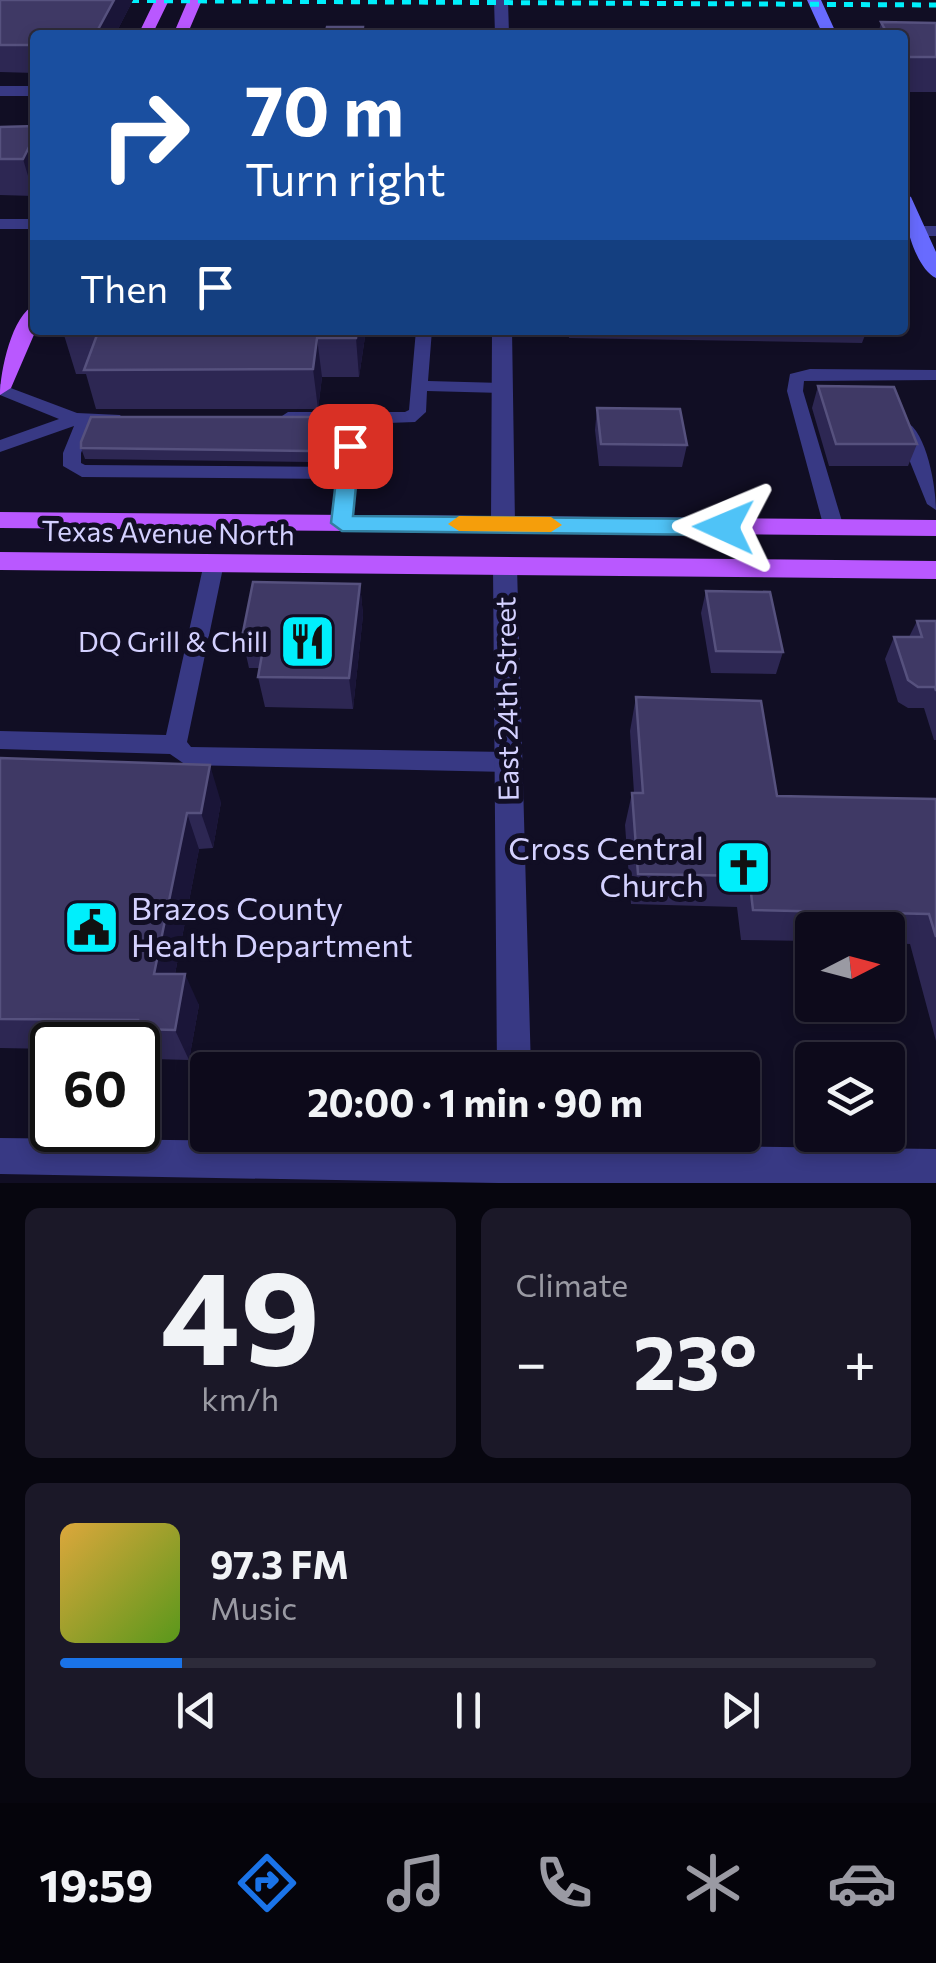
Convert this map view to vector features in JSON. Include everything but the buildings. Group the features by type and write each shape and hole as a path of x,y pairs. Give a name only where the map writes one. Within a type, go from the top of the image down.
{"main road":[{"path":"147,30 162,0"},
{"path":"182,30 195,0"},
{"path":"0,389 30,322"},
{"name":"Texas Avenue North","path":"0,520 936,528"},
{"name":"Texas Avenue North","path":"0,561 936,570"}],"street":[{"path":"501,0 502,30"},
{"path":"814,0 828,30"},
{"path":"0,91 30,91"},
{"path":"0,224 30,224"},
{"path":"919,231 936,272"},
{"path":"502,335 502,524"},
{"name":"East 24th Street","path":"504,567 514,1052"},
{"path":"0,1156 516,1159 936,1167"}],"lane":[{"path":"273,422 408,418 418,412 424,335"},
{"path":"885,374 892,393"},
{"path":"834,528 794,391 796,378 936,375"},
{"path":"420,386 502,388"},
{"path":"0,389 80,419"},
{"path":"899,412 936,504"},
{"path":"342,523 353,418"},
{"path":"80,419 72,466 82,471 115,467 222,467 346,473"},
{"path":"0,446 80,419 129,419 126,430"},
{"path":"174,745 214,563"},
{"path":"0,740 174,745 186,756 508,762"}],"railway":[{"path":"45,0 936,5"}],"slow traffic":[{"path":"459,524 551,525"}],"place":[{"name":"DQ Grill & Chill","path":"307,642"},
{"name":"Cross Central Church","path":"743,867"},
{"name":"Brazos County Health Department","path":"92,927"}],"route":[{"path":"350,446 342,523 724,527"}]}
